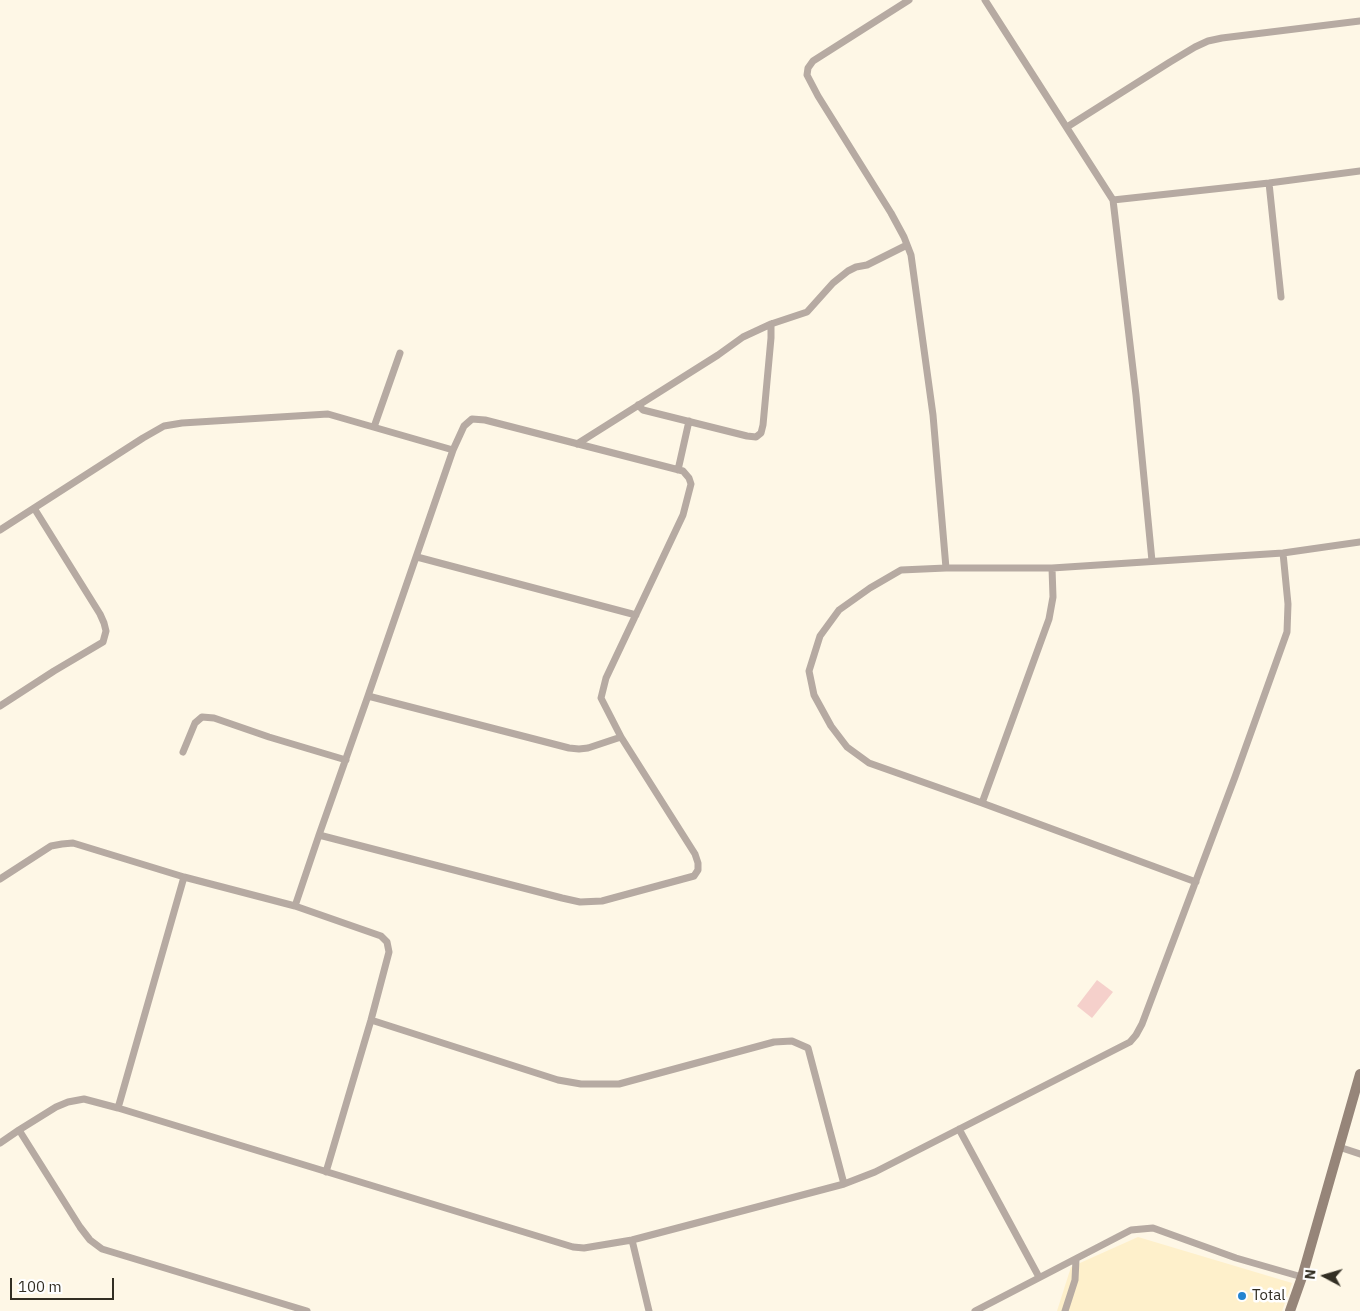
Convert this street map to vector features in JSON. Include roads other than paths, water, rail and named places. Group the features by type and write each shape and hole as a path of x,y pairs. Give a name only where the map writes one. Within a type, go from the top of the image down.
{"street":[{"path":"910,0 813,61 808,68 807,74 818,96 891,213 911,255 933,415 946,568"},
{"path":"985,0 1113,200 1136,395 1152,561"},
{"path":"1067,127 1170,62 1208,41 1360,21"},
{"path":"1113,200 1269,183 1360,170"},
{"path":"1269,183 1281,297"},
{"path":"578,444 718,355 743,337 771,324 797,317 807,312 833,283 856,266 867,265 907,245"},
{"path":"638,405 643,410 756,437 761,433 771,324"},
{"path":"374,427 400,353"},
{"path":"0,530 164,426 182,423 328,414 453,450"},
{"path":"295,906 319,835 417,557 453,450 464,426 472,419 485,420 683,471 691,484 683,515 606,678 600,698 621,736 696,854 698,870 694,876 602,901 580,902 319,835"},
{"path":"678,470 689,421"},
{"path":"0,706 103,642 106,631 100,614 34,508"},
{"path":"1196,882 869,763 847,747 831,726 814,695 809,671 820,636 839,610 900,570 1052,568 1283,553 1360,542"},
{"path":"0,1143 56,1107 68,1102 84,1099 573,1247 584,1248 632,1240 844,1184 875,1172 1130,1042 1136,1035 1142,1024 1235,778 1286,632 1288,604 1283,553"},
{"path":"417,557 636,615"},
{"path":"982,803 1049,619 1053,597 1052,568"},
{"path":"368,696 569,748 588,748 621,736"},
{"path":"183,752 194,723 202,717 214,718 346,760"},
{"path":"0,879 50,846 73,843 184,877 295,906 381,936 387,942 389,952 326,1172"},
{"path":"118,1108 184,877"},
{"path":"371,1020 558,1080 581,1084 619,1084 774,1042 792,1041 808,1048 844,1184"},
{"path":"1290,1311 1302,1277 1360,1074"},
{"path":"959,1129 1039,1277"},
{"path":"19,1130 80,1227 90,1240 102,1248 307,1311"},
{"path":"1339,1147 1360,1154"},
{"path":"977,1310 1131,1230 1153,1228 1236,1258 1302,1277"},
{"path":"632,1240 650,1311"},
{"path":"1065,1311 1075,1280 1076,1259"}],"place":[{"name":"Total","path":"1242,1296"}]}
